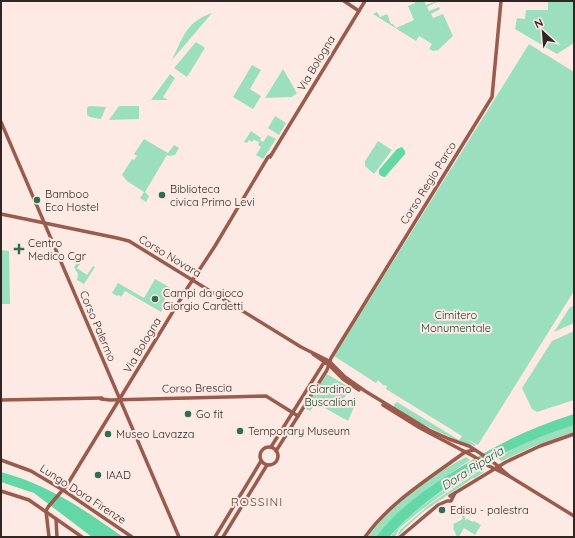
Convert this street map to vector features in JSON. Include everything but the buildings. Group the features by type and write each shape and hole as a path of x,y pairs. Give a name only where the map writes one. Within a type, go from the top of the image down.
{"street":[{"path":"344,1 359,11"},
{"name":"Via Bologna","path":"46,511 63,490 240,205 364,1"},
{"name":"Corso Regio Parco","path":"270,447 292,412 327,363 492,97 501,1"},
{"name":"Corso Palermo","path":"1,122 180,537"},
{"name":"Corso Novara","path":"1,214 125,239 313,354 344,377 384,403 429,430 449,440 469,446 492,461 495,467"},
{"name":"Corso Regio Parco","path":"276,451 327,370 327,363"},
{"name":"Corso Novara","path":"327,363 343,380 420,428 486,464 495,467 574,516"},
{"name":"Corso Brescia","path":"1,400 268,396 292,412"},
{"path":"292,412 298,416"},
{"path":"400,537 427,513 447,500 450,501 451,497 456,493 495,467 540,446 574,434"},
{"path":"215,537 261,461 261,452 265,448 270,447 276,451 278,455 274,464 267,465 261,461"},
{"path":"365,537 376,523 402,498 458,458 475,450"},
{"name":"Lungo Dora Firenze","path":"1,460 31,471 63,490 132,537"},
{"path":"223,537 267,465"},
{"path":"1,491 29,500 82,537"},
{"path":"46,511 49,537"},
{"path":"56,519 57,537"}],"green space":[{"path":"415,1 424,1 426,5 437,1 427,7 429,11 439,7 440,9 431,14 433,18 443,14 453,36 438,50 433,51 429,49 432,44 419,36 416,41 373,14 377,12 380,17 387,14 391,24 393,24 396,28 414,20 408,6 415,3"},
{"path":"548,1 574,1 574,43 557,54 515,29 517,18 525,19 526,10 548,10"},
{"path":"212,13 172,60 186,31 196,21"},
{"path":"196,42 205,48 187,77 174,68"},
{"name":"Cimitero Monumentale","path":"529,44 574,72 574,291 478,445 467,439 476,445 475,446 459,440 462,436 386,389 387,386 383,385 378,380 376,383 334,356"},
{"path":"252,65 261,70 250,89 261,96 253,109 233,97"},
{"path":"283,69 297,93 292,97 265,98"},
{"path":"170,74 175,78 163,97 168,100 151,100"},
{"path":"89,106 106,107 101,119 87,115 87,108"},
{"path":"119,106 139,106 139,119 109,120"},
{"path":"275,116 286,123 279,135 268,128"},
{"path":"251,131 261,138 260,140 263,142 268,135 276,139 263,159 256,155 261,147 258,145 259,142 254,140 252,142 249,140 247,143 244,142"},
{"path":"144,139 168,153 174,145 179,148 175,155 167,155 145,192 149,196 146,202 140,198 144,192 127,181 122,175 132,159 134,160 137,156 134,154"},
{"path":"378,141 392,150 374,174 365,166 365,161"},
{"path":"1,250 9,251 10,304 1,304"},
{"path":"80,258 83,260 77,268 87,275 93,266 95,267 84,284 77,280 78,274 74,267"},
{"path":"155,279 171,288 164,301 167,302 161,312 125,291 121,297 112,293 118,283 144,298"},
{"path":"573,305 574,323 554,332 570,307"},
{"path":"574,331 574,400 537,412 532,409 522,388 552,341"},
{"name":"Giardino Buscalioni","path":"327,374 347,386 345,389 348,392 343,400 354,407 348,421 316,403 310,411 305,408"},
{"name":"Cimitero Monumentale","path":"397,402 459,440 433,430 394,407 394,404"},
{"path":"574,425 574,432 532,447 502,461 496,458 534,439"},
{"path":"466,457 470,460 426,490 376,537 367,537 399,503 412,492 452,464"},
{"path":"481,467 481,469 426,506 402,526 396,535 390,537 410,516 432,498"},
{"path":"483,468 484,472 424,511 397,537 400,530 429,505"},
{"path":"461,514 465,517 465,520 467,519 473,522 474,521 481,525 475,535 464,528 459,537 457,537 453,524 463,519"}],"water":[{"path":"402,147 405,154 385,177 381,176 379,174 379,170 397,149"},
{"name":"Dora Riparia","path":"574,414 574,425 524,444 474,469 429,501 408,518 389,537 376,537 391,519 409,503 428,488 463,465 524,433"},
{"path":"1,472 18,477 50,491 94,517 123,537 92,537 34,493 1,482"}],"place":[{"name":"Biblioteca civica Primo Levi","path":"162,195"},
{"name":"Bamboo Eco Hostel","path":"37,200"},
{"name":"Centro Medico Cgr","path":"19,249"},
{"name":"Campi da gioco Giorgio Cardetti","path":"155,299"},
{"name":"Go fit","path":"188,414"},
{"name":"Temporary Museum","path":"240,431"},
{"name":"Museo Lavazza","path":"108,434"},
{"name":"IAAD","path":"98,475"},
{"name":"Edisu - palestra","path":"442,510"}],"district":[{"name":"ROSSINI","path":"257,501"}]}
